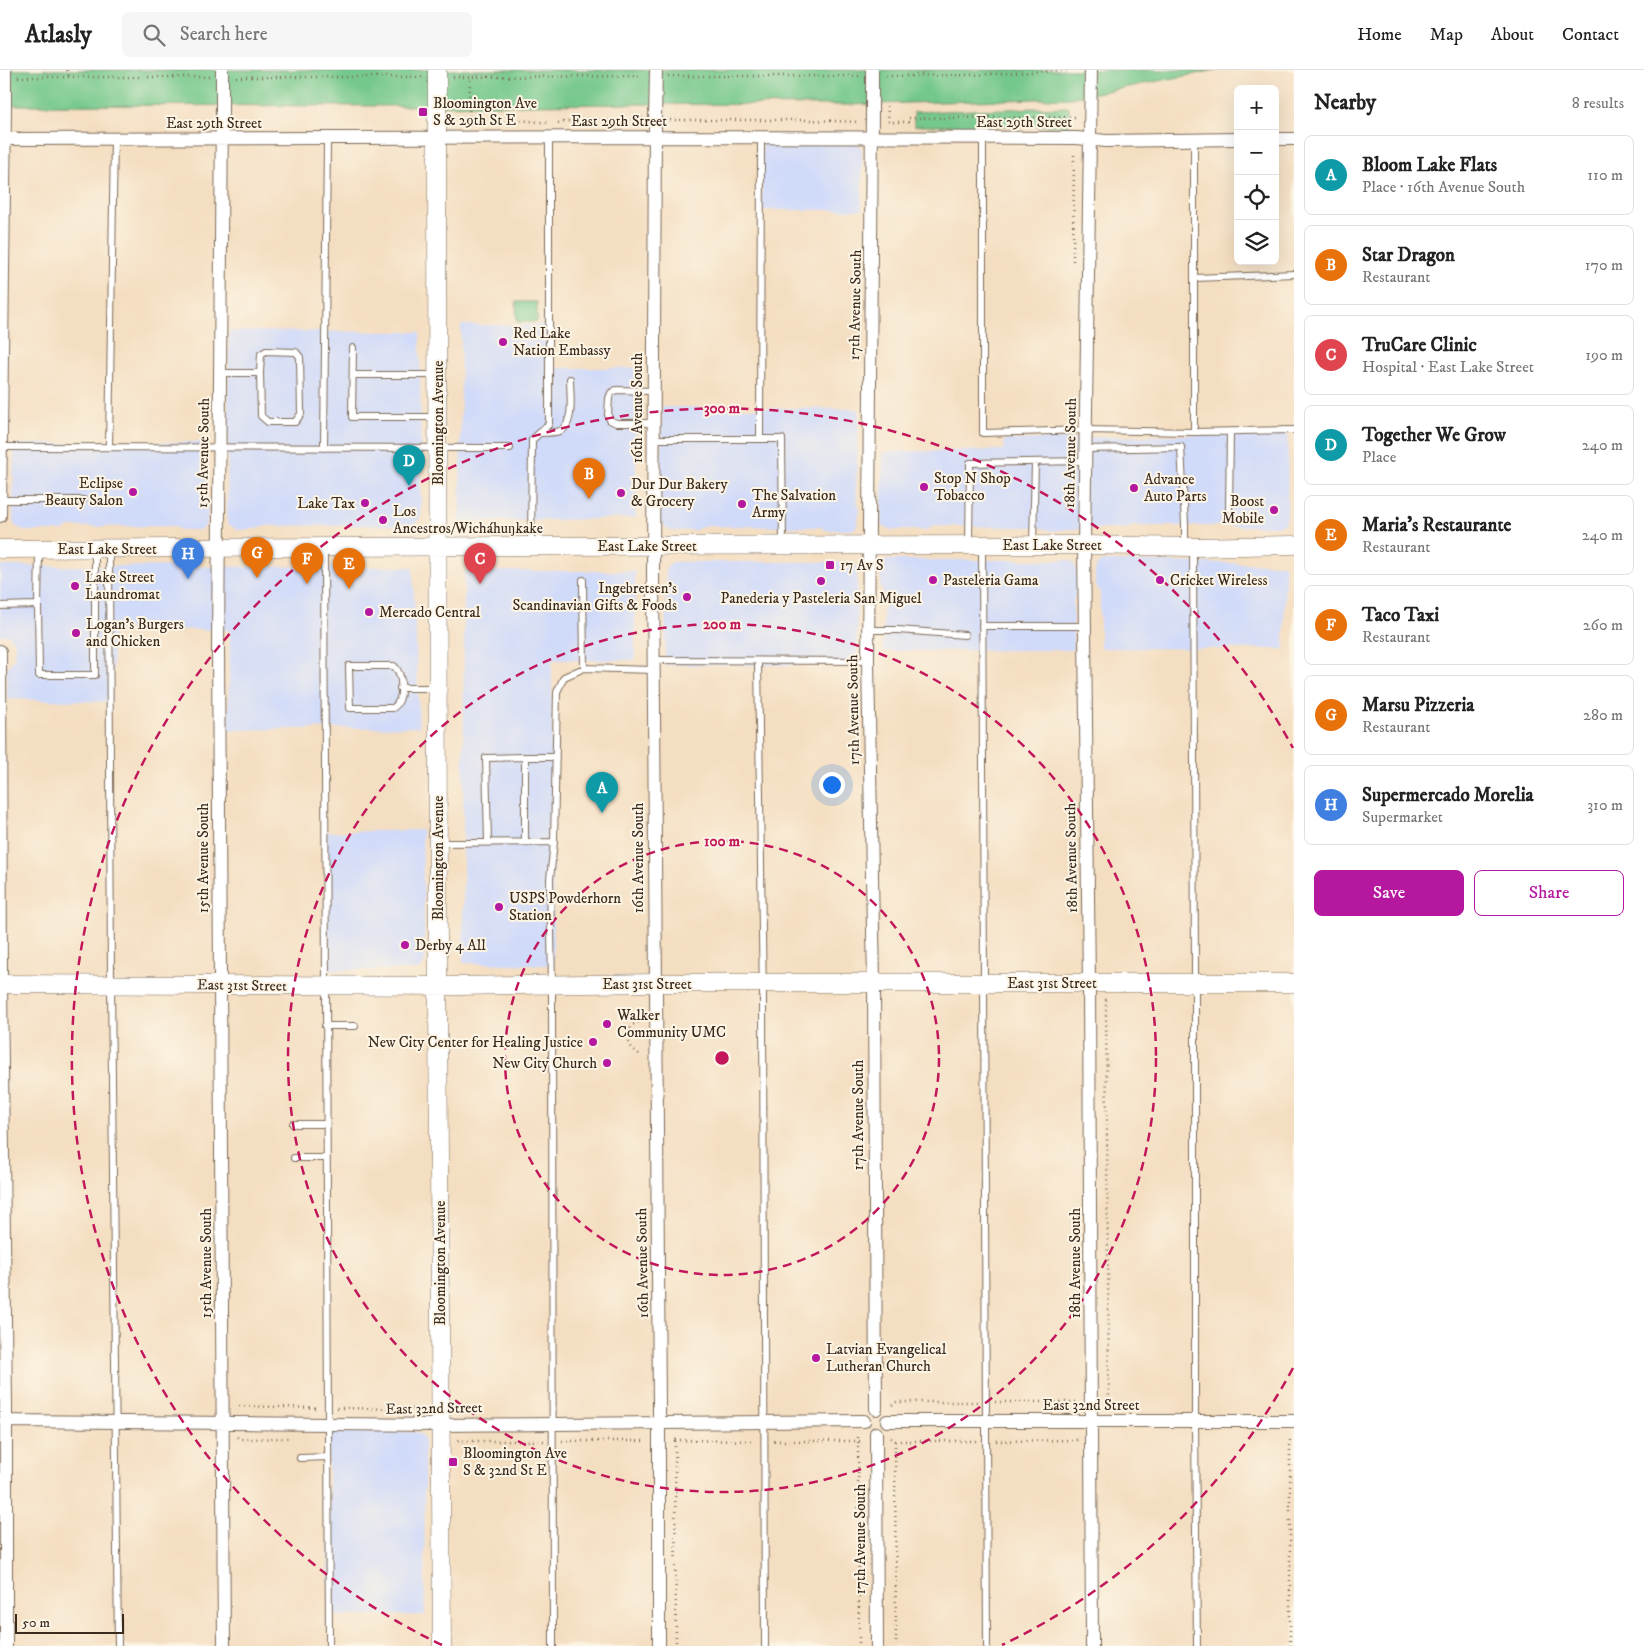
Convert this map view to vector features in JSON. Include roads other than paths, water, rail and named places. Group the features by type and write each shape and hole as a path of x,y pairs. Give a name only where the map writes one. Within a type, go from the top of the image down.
{"street":[{"name":"18th Avenue South","path":"1091,70 1084,545 1089,984 1092,1646"},
{"name":"17th Avenue South","path":"868,73 873,138 868,661 874,983 876,1409"},
{"path":"0,516 3,139 7,74"},
{"name":"15th Avenue South","path":"219,74 222,107 218,548 224,1646"},
{"name":"Bloomington Avenue","path":"439,74 436,138 438,374 437,688 442,1646"},
{"name":"16th Avenue South","path":"657,74 649,119 655,138 653,665 659,1646"},
{"name":"East 29th Street","path":"3,139 1234,139"},
{"path":"1279,139 1294,139"},
{"name":"East Lake Street","path":"0,549 437,546 1294,546"},
{"path":"0,651 1,1100 6,1646"},
{"name":"East 31st Street","path":"1,984 438,986 655,983 1294,983"},
{"path":"876,1409 884,1413 887,1421 886,1428 876,1433 868,1430 864,1421 866,1414 876,1409"},
{"name":"East 32nd Street","path":"5,1421 328,1425 864,1421"},
{"name":"East 32nd Street","path":"887,1421 1294,1421"},
{"name":"17th Avenue South","path":"876,1433 877,1646"}],"lane":[{"path":"531,546 532,440 548,424 549,138"},
{"path":"760,439 761,138"},
{"path":"983,138 983,433 1086,430 1194,432 1294,430"},
{"path":"109,447 114,139"},
{"path":"324,448 327,139"},
{"path":"1194,139 1194,432"},
{"path":"1195,278 1294,274"},
{"path":"353,348 352,417 438,417"},
{"path":"266,351 296,352 300,357 301,414 294,422 268,422 261,416 260,373 261,354 266,351"},
{"path":"220,373 260,373"},
{"path":"353,374 438,374"},
{"path":"540,433 558,432 566,428 570,421 570,379"},
{"path":"653,391 616,390 611,393 609,398 608,416 610,420 616,423 653,423"},
{"path":"1229,509 1230,432"},
{"path":"653,439 782,439 783,546"},
{"path":"1,447 510,448"},
{"path":"987,1646 982,626 970,463 1035,463 1086,455 1181,447 1185,524 1189,547 1195,982 1197,1646"},
{"path":"1032,545 1035,463"},
{"path":"0,500 83,500"},
{"path":"324,548 329,1646"},
{"path":"39,549 40,675 95,675 102,549"},
{"path":"102,549 111,984 118,1646"},
{"path":"583,580 584,668"},
{"path":"0,606 38,605"},
{"path":"982,626 1085,626"},
{"path":"869,630 898,630 965,635"},
{"path":"758,661 762,984 765,1646"},
{"path":"553,1646 552,985 550,879 554,842 557,692 564,677 584,668 758,661 868,661"},
{"path":"349,666 394,666 401,677 400,688 400,700 398,705 393,708 350,708 349,666"},
{"path":"400,688 437,688"},
{"path":"525,757 525,842"},
{"path":"488,842 486,758 556,757"},
{"path":"438,843 554,842"},
{"path":"325,1026 355,1026"},
{"path":"293,1124 326,1124"},
{"path":"294,1158 326,1158"},
{"path":"300,1458 328,1457"}],"place":[{"name":"Bloomington Ave S & 29th St E","path":"423,112"},
{"name":"Red Lake Nation Embassy","path":"503,342"},
{"name":"Together We Grow","path":"409,486"},
{"name":"Stop N Shop Tobacco","path":"924,487"},
{"name":"Advance Auto Parts","path":"1134,488"},
{"name":"Eclipse Beauty Salon","path":"133,492"},
{"name":"Dur Dur Bakery & Grocery","path":"621,493"},
{"name":"Star Dragon","path":"589,499"},
{"name":"Lake Tax","path":"365,503"},
{"name":"The Salvation Army","path":"742,504"},
{"name":"Boost Mobile","path":"1274,510"},
{"name":"Los Ancestros/Wicháhuŋkake","path":"383,520"},
{"name":"17 Av S","path":"830,565"},
{"name":"Marsu Pizzeria","path":"257,578"},
{"name":"Supermercado Morelia","path":"188,579"},
{"name":"Pasteleria Gama","path":"933,580"},
{"name":"Cricket Wireless","path":"1160,580"},
{"name":"Panederia y Pasteleria San Miguel","path":"821,581"},
{"name":"Taco Taxi","path":"307,584"},
{"name":"TruCare Clinic","path":"480,584"},
{"name":"Lake Street Laundromat","path":"75,586"},
{"name":"Maria's Restaurante","path":"349,589"},
{"name":"Ingebretsen's Scandinavian Gifts & Foods","path":"687,597"},
{"name":"Mercado Central","path":"369,612"},
{"name":"Logan's Burgers and Chicken","path":"76,633"},
{"name":"Bloom Lake Flats","path":"602,813"},
{"name":"USPS Powderhorn Station","path":"499,907"},
{"name":"Derby 4 All","path":"405,945"},
{"name":"Walker Community UMC","path":"607,1024"},
{"name":"New City Center for Healing Justice","path":"593,1042"},
{"name":"New City Church","path":"607,1063"},
{"name":"Latvian Evangelical Lutheran Church","path":"816,1358"},
{"name":"Bloomington Ave S & 32nd St E","path":"453,1462"}]}
